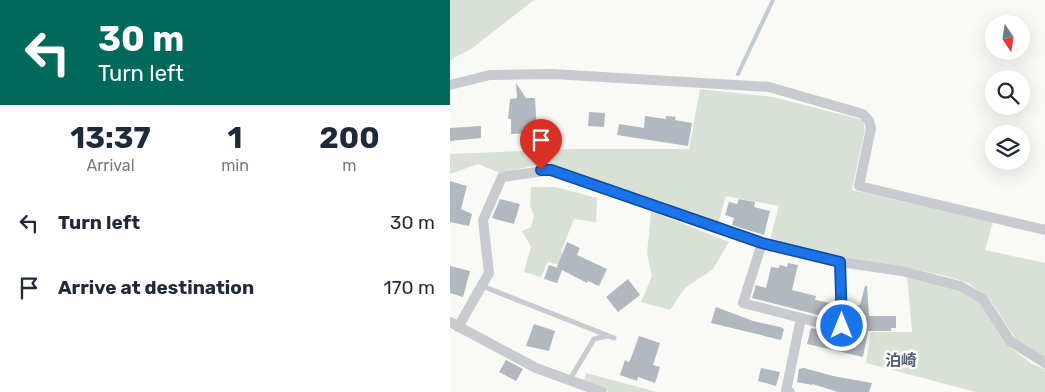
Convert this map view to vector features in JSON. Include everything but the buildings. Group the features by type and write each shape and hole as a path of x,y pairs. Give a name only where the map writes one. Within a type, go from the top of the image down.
{"street":[{"path":"450,85 490,75 553,74 769,87 864,114 871,128 859,186 1045,230"},
{"path":"602,392 536,368 454,324 489,272 483,220 502,177 551,170 762,243 840,262 902,270 960,286 983,299 1010,341 1045,363"},
{"path":"762,243 743,303 836,327 842,326 840,262"},
{"path":"790,392 786,391 801,318"}],"lane":[{"path":"481,285 611,337 594,339 569,381"}],"shaded area":[{"path":"450,0 534,0 471,49 450,60"},
{"path":"700,89 773,97 863,120 865,129 852,190 993,222 985,250 1045,263 1045,358 1017,341 989,298 968,283 946,276 889,264 845,259 769,243 779,206 726,196 718,224 542,164 500,173 478,164 450,174 450,154 571,149 689,149"},
{"path":"531,187 555,187 597,198 596,222 574,219 561,252 563,254 560,265 548,262 541,277 524,272 531,247 522,231 531,227 534,216 530,205"},
{"path":"651,211 729,242 713,269 685,288 670,310 641,302 652,276 647,254"},
{"path":"907,275 958,288 977,299 1011,348 1032,364 1045,369 1045,392 976,392 866,363 871,332 912,332"},
{"path":"586,373 657,392 610,392 584,381"}],"waterway":[{"path":"738,74 773,0"}],"district":[{"name":"泊崎","path":"901,360"}],"route":[{"path":"541,170 551,170 762,243 840,262 842,326"}]}
